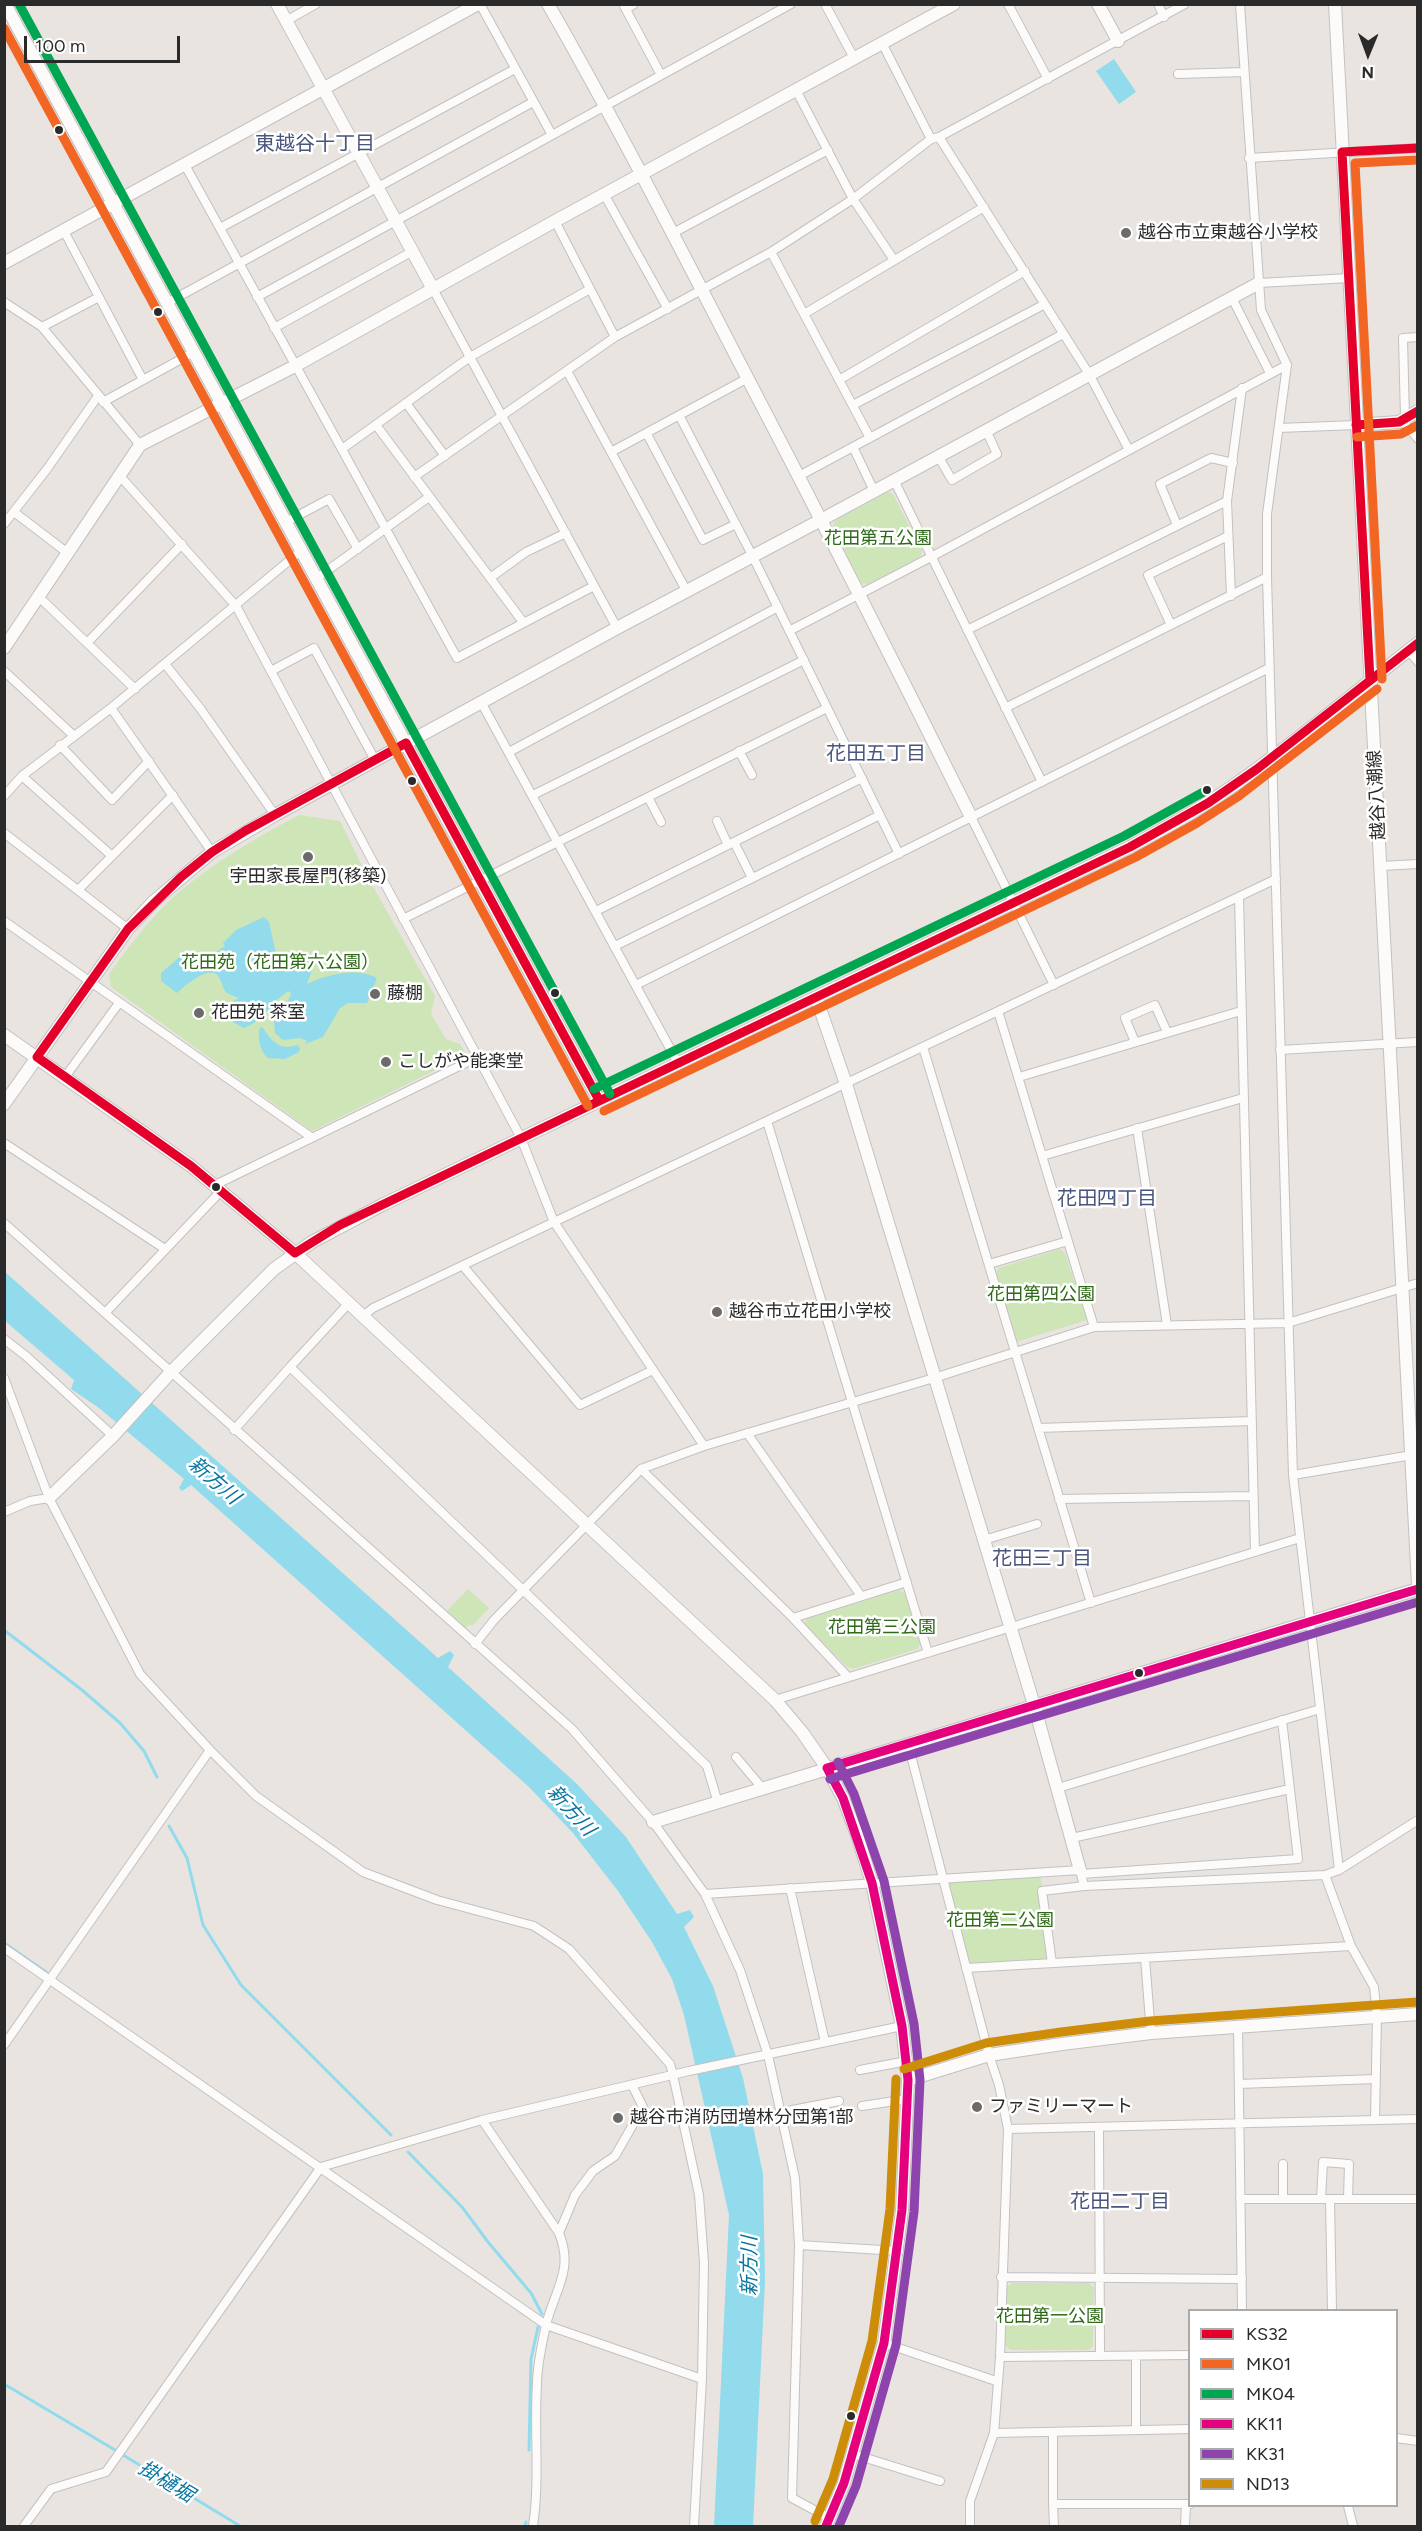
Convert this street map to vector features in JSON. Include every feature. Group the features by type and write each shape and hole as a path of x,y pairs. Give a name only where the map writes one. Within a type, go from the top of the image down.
{"street":[{"path":"5,4 598,1100"},
{"path":"277,4 617,628"},
{"path":"286,21 316,4"},
{"path":"4,263 479,4 552,135"},
{"path":"548,4 606,105 822,520 1054,985"},
{"path":"634,4 624,7 661,75"},
{"path":"257,297 791,4"},
{"path":"825,4 854,58"},
{"path":"4,648 140,445 295,366 604,194 954,4"},
{"path":"1008,4 1048,79"},
{"path":"1098,4 1118,41"},
{"path":"1158,4 1164,17"},
{"path":"414,477 615,337 771,252 853,199 935,138 1185,4"},
{"path":"1240,4 1261,310 1287,365 1267,514 1267,578 1293,1475 1340,1870"},
{"name":"越谷八潮線","path":"1335,4 1402,1288 1414,1454 1418,1587"},
{"path":"882,43 935,138 984,207 1089,374 1129,450"},
{"path":"220,228 515,69"},
{"path":"1178,75 1244,72"},
{"path":"796,90 853,199 894,260"},
{"path":"167,303 533,102"},
{"path":"1249,158 1418,148"},
{"path":"672,233 828,150"},
{"path":"185,165 457,658 594,585"},
{"path":"604,194 668,309"},
{"path":"804,314 984,207"},
{"path":"555,221 615,337"},
{"path":"64,231 143,380"},
{"path":"274,328 413,251"},
{"path":"771,252 870,438"},
{"path":"839,380 1024,271"},
{"path":"4,1104 128,929 181,877 212,852 331,784 686,590 822,520 1259,282 1349,278"},
{"path":"342,449 470,357 590,289"},
{"path":"42,327 99,297"},
{"path":"1232,298 1269,373"},
{"path":"4,302 42,327 140,445"},
{"path":"853,405 1045,304"},
{"path":"799,476 1063,334"},
{"path":"1418,337 1403,338 1405,419 1406,425 1418,439"},
{"path":"4,524 100,399 143,380 194,352"},
{"path":"789,631 1287,365"},
{"path":"567,371 686,590"},
{"path":"611,452 680,417 748,378"},
{"path":"1230,596 1227,501 1242,388"},
{"path":"406,403 445,456"},
{"path":"1279,428 1392,423 1405,419 1418,411"},
{"path":"680,417 752,555 899,854"},
{"path":"376,425 523,622"},
{"path":"938,456 952,480 997,454 986,430"},
{"path":"647,434 703,540 736,524"},
{"path":"852,447 874,491"},
{"path":"1177,525 1160,484 1211,458 1233,463"},
{"path":"120,476 236,606 521,1138 554,1222 704,1446"},
{"path":"894,480 1042,782"},
{"path":"317,578 429,497"},
{"path":"286,522 329,499 358,549"},
{"path":"967,630 1227,501"},
{"path":"14,512 69,554"},
{"path":"490,578 526,552 566,533"},
{"path":"1171,625 1148,575 1228,536"},
{"path":"87,643 182,544"},
{"path":"4,796 22,776 135,689 302,550"},
{"path":"1005,708 1267,578"},
{"path":"39,597 135,689"},
{"path":"509,752 778,607"},
{"path":"4,1512 30,1501 49,1498 113,1436 170,1373 248,1293 295,1253 340,1225 1130,847 1213,800 1272,758 1413,647 1418,662"},
{"path":"271,671 314,648 375,760"},
{"path":"533,795 804,660"},
{"path":"165,664 200,708 275,815"},
{"path":"636,985 1269,668"},
{"path":"4,671 73,735"},
{"path":"481,702 678,1063"},
{"path":"111,708 212,852"},
{"path":"403,919 827,708"},
{"path":"60,745 112,800 149,761"},
{"path":"740,752 752,776"},
{"path":"22,776 112,856"},
{"path":"596,910 862,778"},
{"path":"78,890 173,795"},
{"path":"648,797 661,822"},
{"path":"615,946 880,815"},
{"path":"717,821 752,878"},
{"path":"4,833 128,929"},
{"path":"1381,866 1418,864"},
{"path":"363,1316 373,1308 1276,879"},
{"path":"1239,897 1255,1552"},
{"path":"4,921 311,1137"},
{"path":"816,997 846,1084 1034,1705 1084,1886"},
{"path":"65,1077 119,1003"},
{"path":"1135,1042 1125,1017 1155,1005 1167,1032"},
{"path":"998,1011 1094,1327"},
{"path":"1019,1077 1241,1011"},
{"path":"4,1035 218,1187 295,1253 775,1700 802,1732 827,1768 850,1817 872,1883 902,2026 908,2080 906,2162 899,2251 884,2343 854,2454 830,2524 792,2498 799,2245 795,2178 782,2112 768,2055 740,1970 705,1894 653,1821 572,1730 4,1223"},
{"path":"1280,1050 1418,1042"},
{"path":"922,1047 1091,1603"},
{"path":"105,1313 165,1249 218,1187 311,1137 478,1057"},
{"path":"1042,1156 1243,1098"},
{"path":"767,1121 928,1653"},
{"path":"1137,1128 1167,1325"},
{"path":"4,1143 165,1249"},
{"path":"989,1264 1068,1241"},
{"path":"463,1266 580,1405 653,1370"},
{"path":"475,1644 494,1620 525,1591 641,1469 704,1446 934,1378 1094,1327 1288,1323 1418,1283"},
{"path":"234,1430 349,1303"},
{"path":"4,1339 26,1356 113,1436"},
{"path":"290,1367 707,1766 718,1803"},
{"path":"4,1378 49,1498 140,1674 210,1750 256,1796 363,1872 437,1900 534,1926 552,1936 569,1949 670,2064 699,2196 704,2263 702,2379 694,2526"},
{"path":"1038,1428 1251,1421"},
{"path":"747,1433 861,1596"},
{"path":"1293,1475 1414,1454"},
{"path":"641,1469 794,1618 848,1677"},
{"path":"1059,1499 1253,1496"},
{"path":"984,1540 1037,1524"},
{"path":"775,1700 1300,1539"},
{"path":"794,1618 907,1582"},
{"path":"653,1821 1310,1622 1418,1587"},
{"path":"1058,1788 1320,1709"},
{"path":"705,1894 1298,1859 1282,1720"},
{"path":"908,1744 989,2055 999,2085 1008,2129 1001,2277 1000,2357 996,2381 994,2433 970,2501 970,2526"},
{"path":"4,2045 210,1750"},
{"path":"736,1757 763,1789"},
{"path":"1072,1838 1290,1789"},
{"path":"1052,1963 1042,1891 1084,1886 1325,1875 1340,1870 1418,1820"},
{"path":"1325,1875 1351,1946 1374,1987 1377,2016 1375,2120"},
{"path":"790,1888 825,2042"},
{"path":"966,1968 1351,1946"},
{"path":"4,1948 546,2325 702,2379"},
{"path":"1145,1958 1151,2033"},
{"path":"908,2080 989,2055 1151,2033 1418,2014"},
{"path":"24,2526 51,2489 106,2472 321,2167 482,2120 689,2071 902,2026"},
{"path":"1238,2027 1242,2309"},
{"path":"860,2070 907,2061"},
{"path":"1239,2084 1375,2079"},
{"path":"560,2233 575,2195 592,2171 615,2156 644,2107 632,2085"},
{"path":"862,2106 908,2099"},
{"path":"782,2112 839,2101"},
{"path":"1008,2129 1418,2119"},
{"path":"482,2120 560,2233 566,2249 567,2263 546,2325 537,2382 533,2526"},
{"path":"1099,2127 1100,2356"},
{"path":"1332,2309 1323,2162 1349,2164 1348,2199"},
{"path":"1283,2164 1283,2199"},
{"path":"1240,2199 1418,2199"},
{"path":"799,2245 899,2251"},
{"path":"1001,2277 1242,2279"},
{"path":"884,2343 996,2381"},
{"path":"1000,2357 1188,2355"},
{"path":"1136,2430 1137,2356"},
{"path":"994,2433 1188,2429"},
{"path":"1053,2432 1054,2526"},
{"path":"1398,2438 1418,2441"},
{"path":"854,2454 940,2481"},
{"path":"1053,2505 1187,2504 1185,2526"},
{"path":"1348,2507 1353,2526"}],"green space":[{"name":"花田第五公園","path":"888,492 893,494 922,551 920,557 868,584 861,583 833,527 835,521"},
{"name":"花田苑（花田第六公園）","path":"299,815 340,821 368,878 435,996 431,1014 446,1039 460,1044 466,1055 312,1131 111,987 109,974 152,919 183,889 230,854"},
{"name":"花田第四公園","path":"1060,1249 1065,1253 1087,1320 1016,1342 996,1273 999,1268"},
{"path":"468,1589 489,1608 472,1626 470,1624 464,1630 445,1613"},
{"name":"花田第三公園","path":"899,1590 905,1593 920,1643 917,1649 853,1669 847,1667 805,1624 806,1619"},
{"name":"花田第二公園","path":"1040,1872 1052,1963 966,1968 943,1879"},
{"name":"花田第一公園","path":"1012,2283 1089,2283 1094,2288 1093,2346 1089,2350 1011,2350 1005,2346 1006,2288"}],"water":[{"path":"1114,59 1136,92 1119,104 1096,71"},
{"path":"264,917 269,922 278,963 283,966 299,962 309,966 312,970 307,984 324,977 351,972 377,978 367,1003 348,1003 340,1008 323,1037 305,1044 307,1041 300,1038 283,1040 275,1033 274,1022 283,1013 291,994 289,991 258,1020 244,1028 231,1021 227,1011 229,1003 239,998 226,991 214,973 197,978 177,993 161,981 161,973 182,955 211,956 225,946 223,943 236,930"},
{"path":"260,1027 277,1044 286,1047 297,1045 300,1048 299,1052 285,1059 268,1058 260,1044"},
{"name":"新方川","path":"4,1271 438,1658 450,1651 454,1655 448,1667 577,1784 626,1837 677,1914 690,1910 694,1917 684,1927 713,1986 743,2078 763,2174 765,2281 753,2526 714,2526 729,2215 684,2015 672,1979 652,1942 618,1891 573,1833 529,1787 191,1485 182,1491 179,1488 184,1479 99,1408 71,1389 74,1380 5,1321"}],"waterway":[{"path":"4,1630 82,1690 120,1723 144,1751 157,1777"},
{"path":"169,1826 187,1858 203,1925 241,1985 391,2135"},
{"path":"4,1943 46,1972"},
{"path":"408,2152 462,2207 531,2293 542,2314"},
{"path":"529,2450 531,2359 538,2327"},
{"name":"掛樋堀","path":"4,2384 115,2450"},
{"name":"掛樋堀","path":"123,2455 240,2526"},
{"path":"525,2526 526,2522"}],"transit line":[{"name":"MK04","path":"19,4 610,1094"},
{"name":"MK01","path":"4,28 588,1106"},
{"name":"KS32","path":"1370,680 1342,152 1418,148"},
{"name":"MK01","path":"1382,679 1355,163 1418,160"},
{"name":"KS32","path":"1356,425 1399,422 1418,411"},
{"name":"MK01","path":"1357,437 1401,434 1418,425"},
{"name":"KS32","path":"295,1253 340,1225 1130,847 1208,803 1257,769 1418,643"},
{"name":"MK01","path":"604,1111 1136,857 1197,823 1239,796 1377,689"},
{"name":"KS32","path":"406,743 599,1100"},
{"name":"KS32","path":"37,1057 128,929 181,877 212,852 245,831 406,743"},
{"name":"MK04","path":"594,1089 1124,836 1207,790"},
{"name":"KS32","path":"37,1057 191,1166 295,1253"},
{"name":"KK11","path":"827,1768 1418,1589"},
{"name":"KK31","path":"830,1779 1418,1602"},
{"name":"KK31","path":"838,1762 854,1794 884,1881 914,2024 920,2080 914,2212 896,2345 856,2486 839,2526"},
{"name":"KK11","path":"826,2526 844,2483 884,2343 902,2210 908,2080 902,2026 872,1883 843,1798 827,1768"},
{"name":"ND13","path":"904,2069 986,2043 1061,2032 1150,2021 1417,2002"},
{"name":"ND13","path":"815,2521 833,2479 872,2341 890,2209 896,2079"}],"place":[{"name":"越谷市立東越谷小学校","path":"1126,233"},
{"name":"宇田家長屋門(移築)","path":"308,857"},
{"name":"藤棚","path":"375,994"},
{"name":"花田苑 茶室","path":"199,1013"},
{"name":"こしがや能楽堂","path":"386,1062"},
{"name":"越谷市立花田小学校","path":"717,1312"},
{"name":"ファミリーマート","path":"977,2107"},
{"name":"越谷市消防団増林分団第1部","path":"618,2118"}],"district":[{"name":"東越谷十丁目","path":"315,144"},
{"name":"花田五丁目","path":"876,754"},
{"name":"花田四丁目","path":"1107,1199"},
{"name":"花田三丁目","path":"1042,1559"},
{"name":"花田二丁目","path":"1120,2202"}]}
